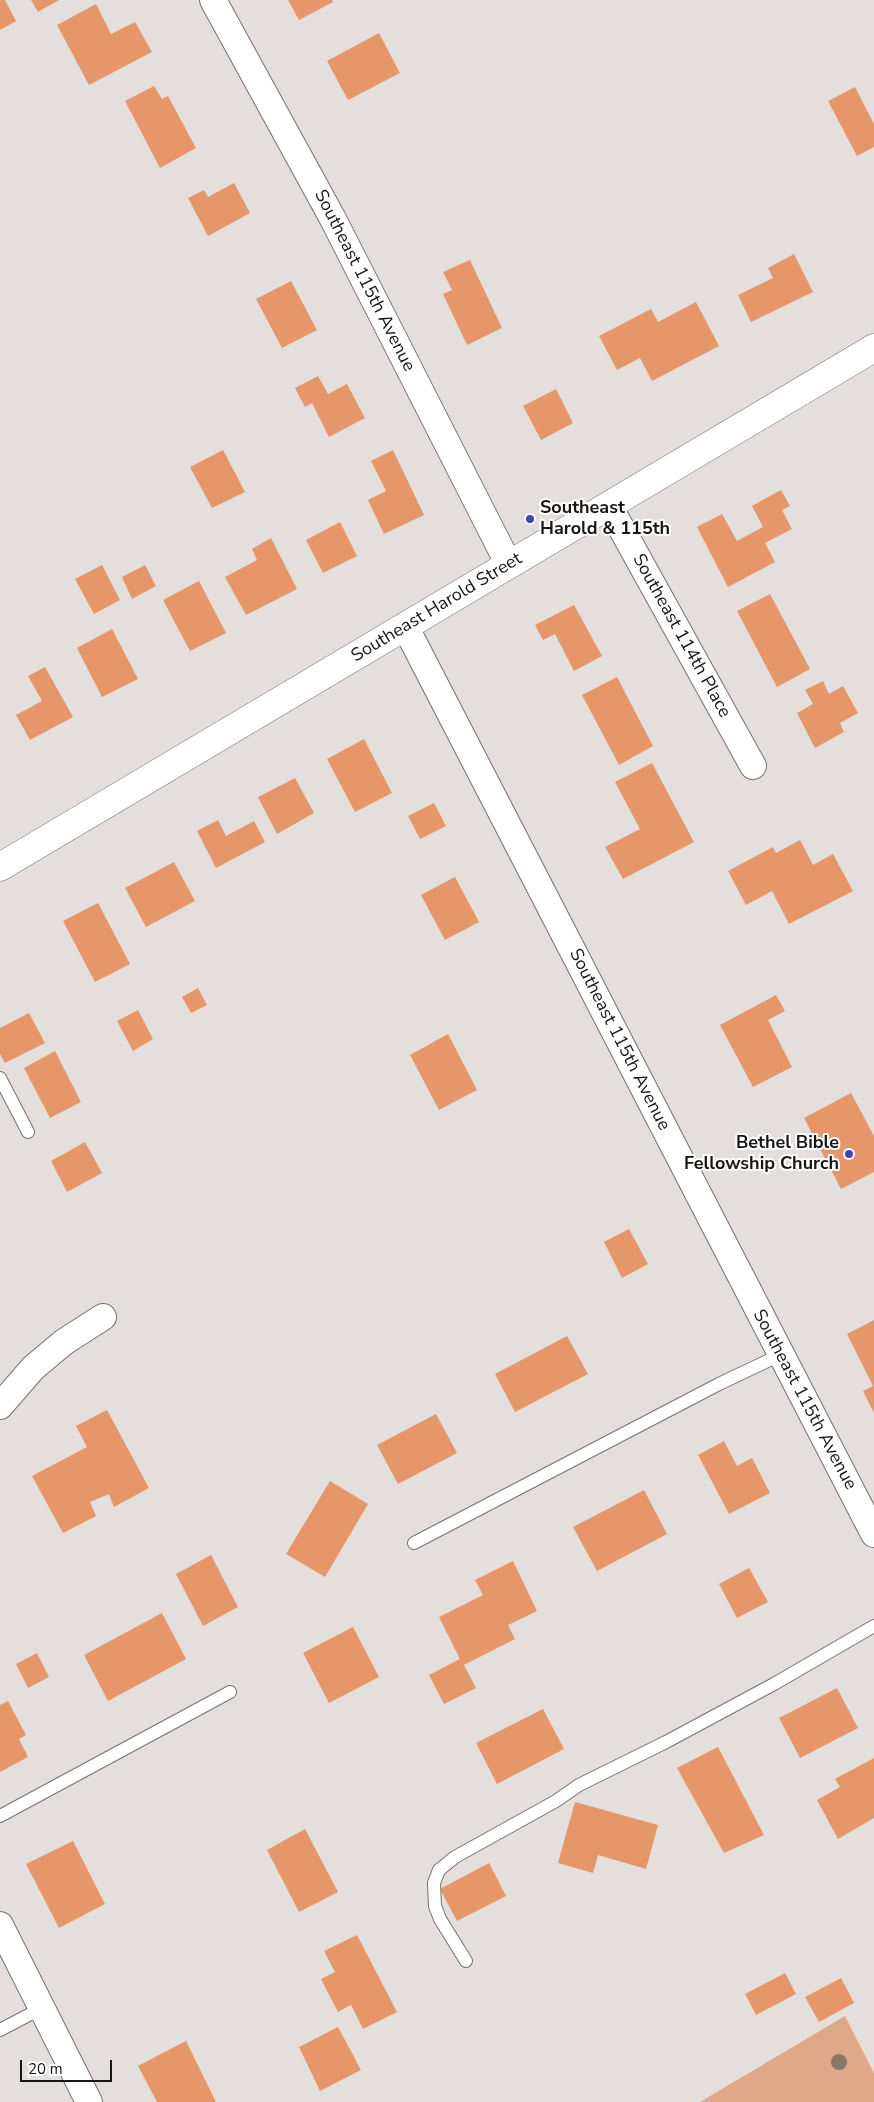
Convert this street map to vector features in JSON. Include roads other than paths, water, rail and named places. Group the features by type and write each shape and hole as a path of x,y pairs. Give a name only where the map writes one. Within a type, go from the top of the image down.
{"street":[{"name":"Southeast 115th Avenue","path":"213,0 333,219 509,565"},
{"name":"Southeast Harold Street","path":"0,867 874,348"},
{"name":"Southeast 114th Place","path":"609,506 753,766"},
{"name":"Southeast 115th Avenue","path":"405,626 874,1534"},
{"path":"0,1406 33,1368 64,1342 103,1317"},
{"path":"0,1925 89,2102"}],"lane":[{"path":"0,1078 28,1132"},
{"path":"414,1543 719,1384 780,1355"},
{"path":"466,1961 435,1906 434,1883 439,1870 455,1857 556,1801 579,1785 666,1742 774,1684 874,1626"},
{"path":"0,1816 230,1692"},
{"path":"0,2030 42,2008"}],"place":[{"name":"Southeast Harold & 115th","path":"530,519"},
{"name":"Bethel Bible Fellowship Church","path":"849,1154"}]}
